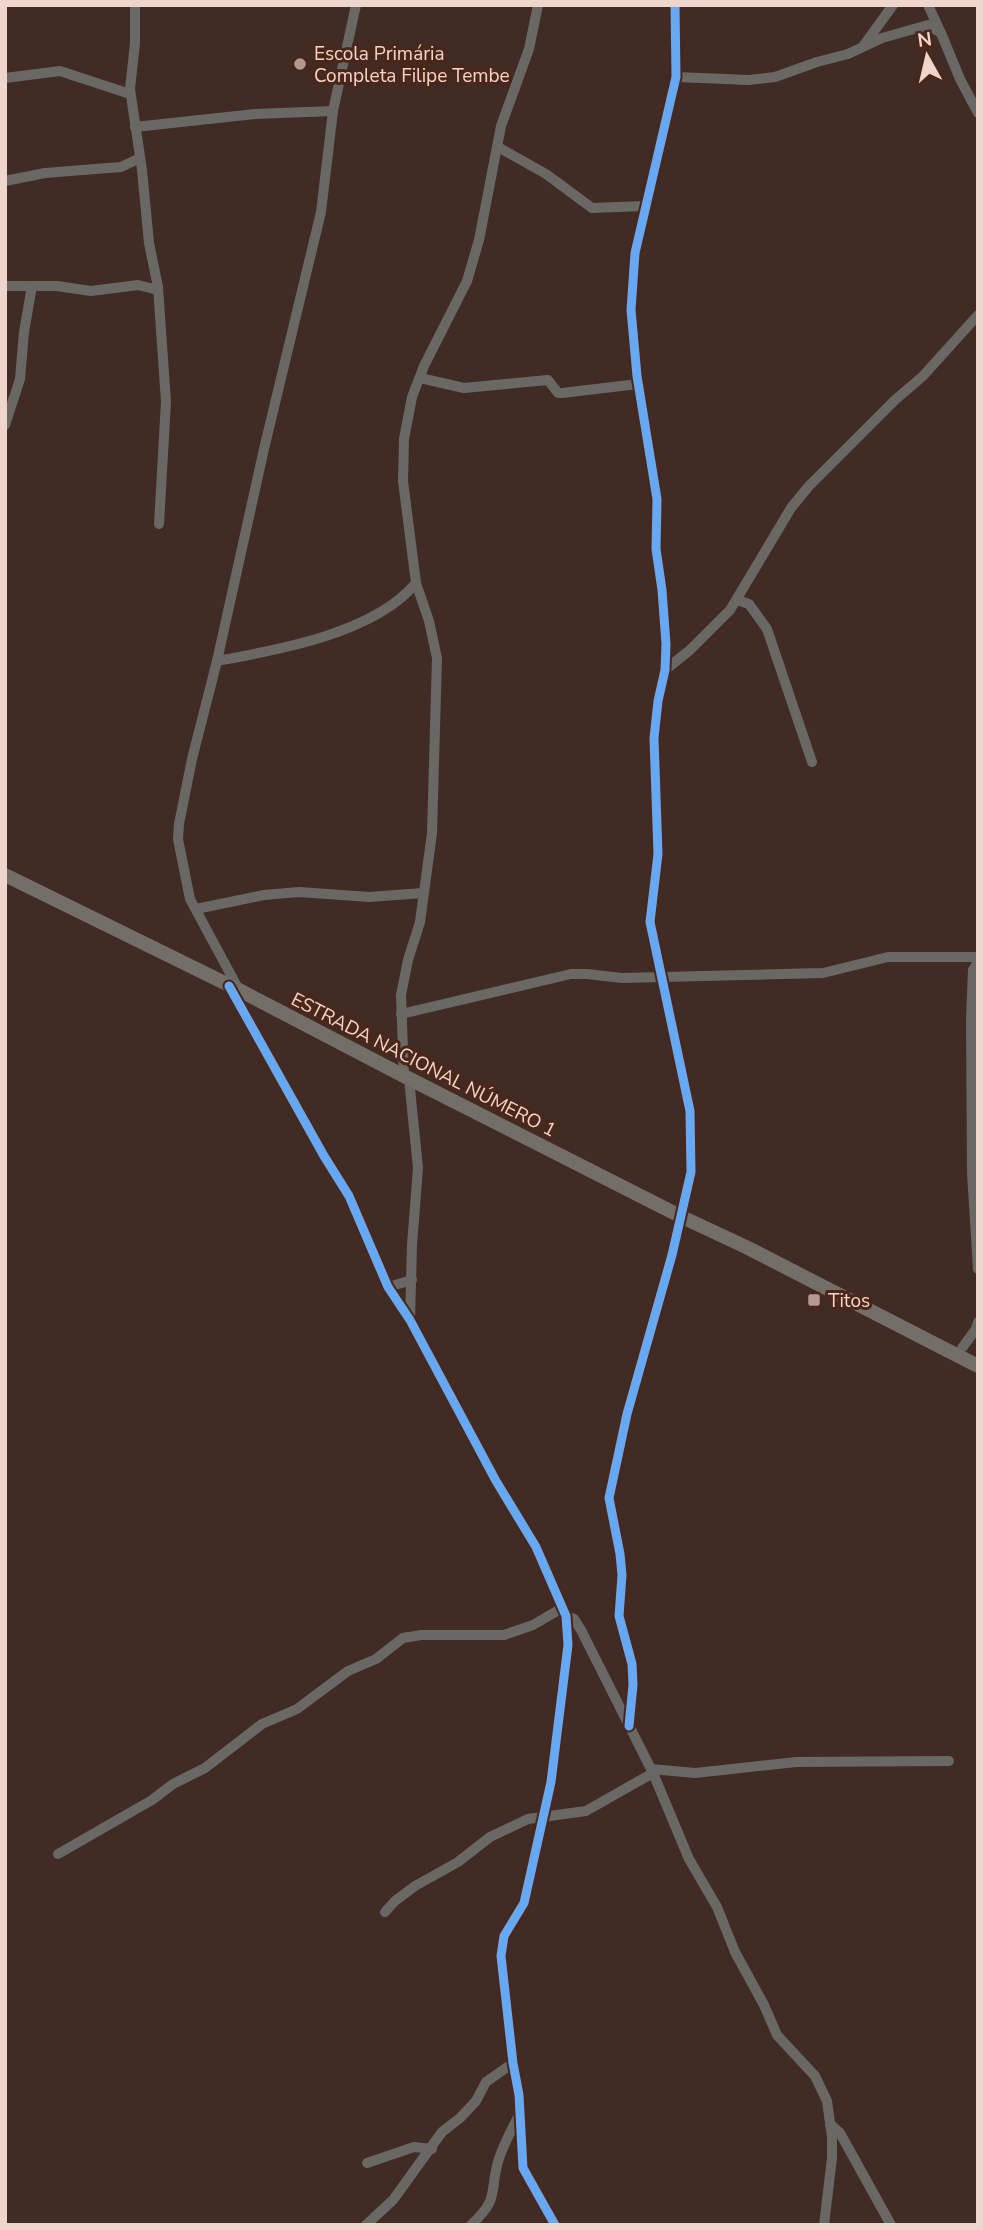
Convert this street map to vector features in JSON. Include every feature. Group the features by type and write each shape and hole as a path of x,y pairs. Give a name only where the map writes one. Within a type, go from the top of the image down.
{"highway":[{"name":"ESTRADA NACIONAL NÚMERO 1","path":"5,875 234,988 978,1366"}],"street":[{"path":"135,5 135,43 130,89 158,290 166,402 159,524"},
{"path":"356,5 333,111 321,212 192,759 179,824 180,854 190,900 234,988 324,1156 349,1196 388,1287 410,1320 496,1481 536,1547 564,1612 568,1645 551,1782 524,1903 502,1941 501,1956 523,2168 555,2225"},
{"path":"410,1320 418,1168 401,1014 402,982 419,922 432,833 437,658 429,621 416,583 403,460 412,397 467,281 479,240 501,126 529,49 538,5"},
{"path":"629,1726 632,1664 619,1616 622,1575 609,1498 627,1414 682,1217 691,1172 691,1111 650,922 658,854 654,738 665,670 664,615 656,549 657,499 638,384 631,310 635,253 676,77 675,5"},
{"path":"863,46 892,5"},
{"path":"928,5 978,113"},
{"path":"676,77 749,80 775,77 848,54 882,38 921,26 928,25 941,33"},
{"path":"5,78 60,71 120,90 130,89"},
{"path":"135,127 233,116 333,111"},
{"path":"498,147 546,174 592,208 645,206"},
{"path":"5,181 45,173 121,167 140,158"},
{"path":"138,285 149,275 153,265"},
{"path":"5,286 57,286 91,291 138,285 158,290"},
{"path":"5,425 20,379 32,286"},
{"path":"665,670 698,643 730,610 791,508 809,486 923,376 978,315"},
{"path":"420,378 464,388 548,380 558,393 638,384"},
{"path":"217,662 296,644 353,625 394,606 416,583"},
{"path":"737,600 749,604 767,629 811,762"},
{"path":"196,909 299,891 369,897 423,893"},
{"path":"401,1014 571,974 622,978 823,973 888,957 978,959 973,970 971,1019 972,1173 978,1269"},
{"path":"388,1287 412,1280"},
{"path":"962,1348 978,1322"},
{"path":"564,1612 574,1619 581,1630 652,1771 689,1859 717,1907 745,1974 764,2005 777,2035 815,2076 827,2101 831,2176 823,2216 824,2225"},
{"path":"58,1854 152,1800 173,1784 205,1768 262,1724 298,1709 348,1671 376,1659 403,1639 421,1635 504,1635 564,1612"},
{"path":"385,1912 415,1886 458,1862 485,1840 528,1819 586,1811 652,1771 695,1773 796,1762 949,1761"},
{"path":"366,2225 393,2200 442,2132 476,2101 486,2082 513,2063"},
{"path":"471,2225 494,2197 498,2162 519,2113"},
{"path":"830,2123 840,2133 891,2225"},
{"path":"368,2163 414,2147 432,2149"}],"cycle path":[{"path":"629,1726 632,1664 619,1616 622,1575 609,1498 627,1414 672,1255 691,1172 690,1111 650,922 658,854 654,738 665,670 666,644 656,549 657,499 637,376 631,310 635,253 676,77 675,5"},
{"path":"229,986 349,1196 388,1287 410,1320 496,1481 536,1547 566,1616 568,1645 551,1782 524,1903 504,1936 501,1956 519,2095 523,2168 555,2225"}],"place":[{"name":"Escola Primária Completa Filipe Tembe","path":"300,64"},
{"name":"Titos","path":"814,1300"}]}
